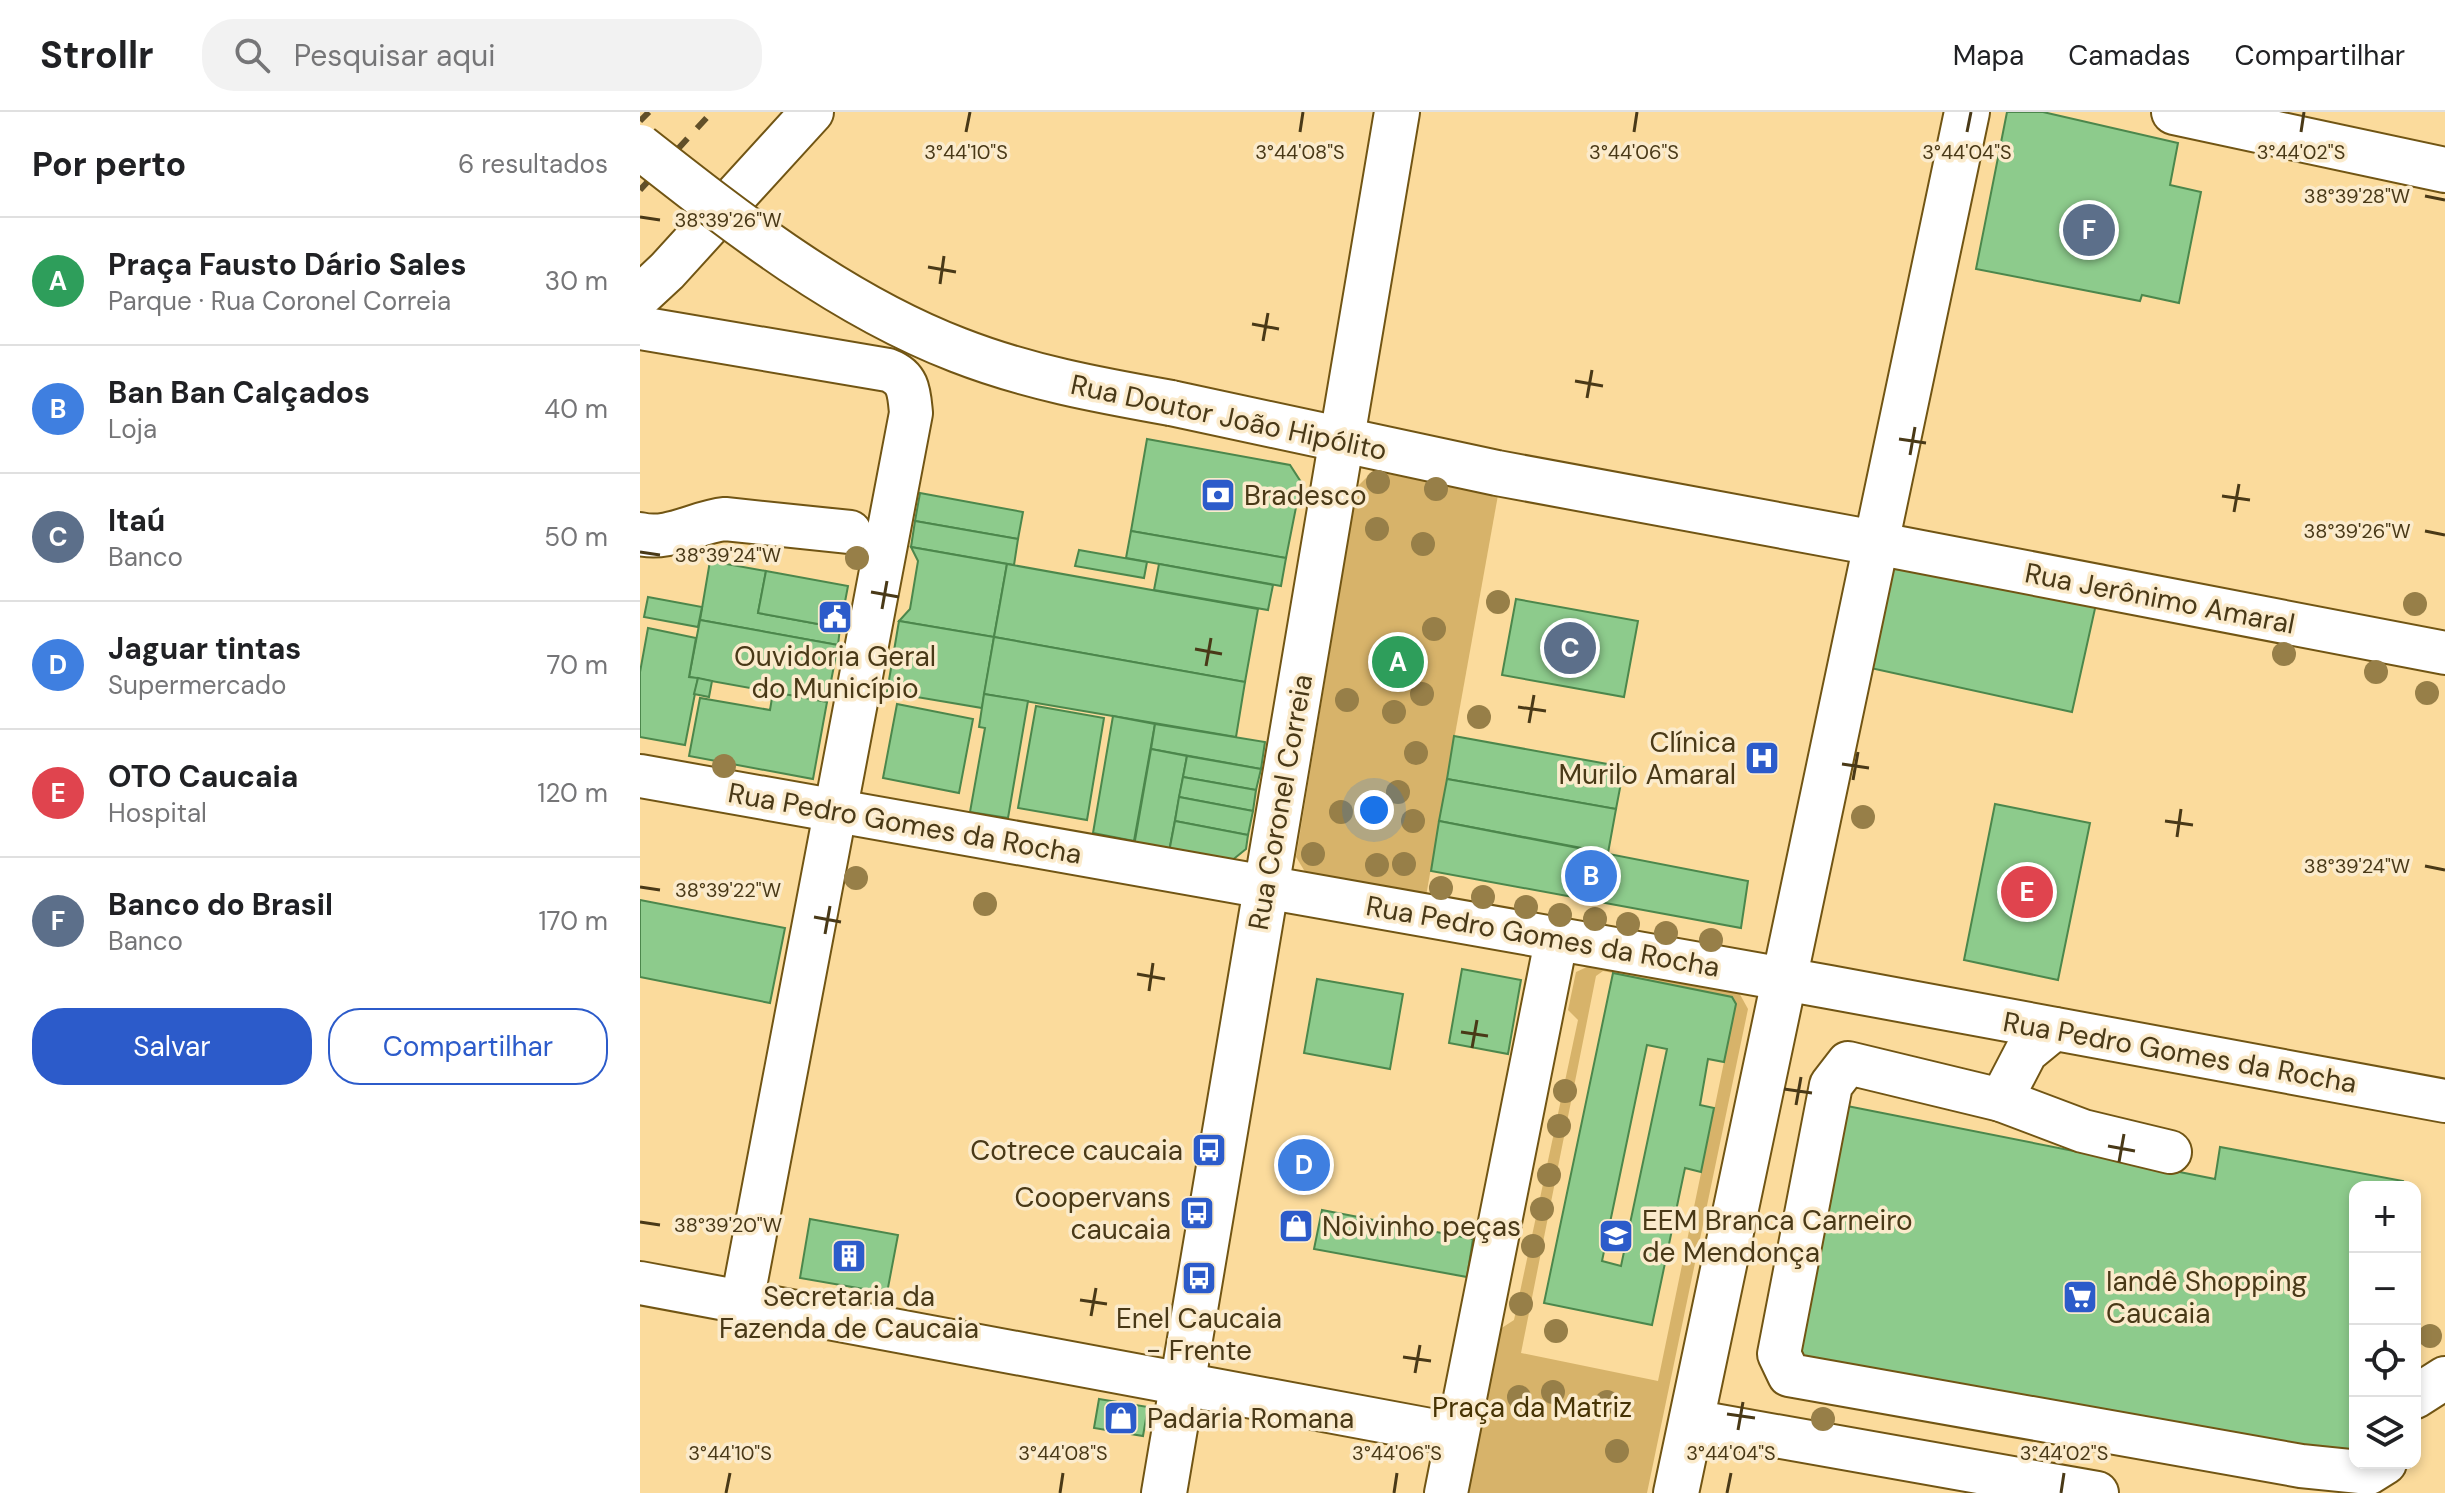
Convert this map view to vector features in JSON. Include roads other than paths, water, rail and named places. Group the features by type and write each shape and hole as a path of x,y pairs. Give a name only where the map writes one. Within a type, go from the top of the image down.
{"main road":[{"name":"Rua Coronel Correia","path":"1164,1493 1397,112"},
{"path":"1676,1493 1782,978 1967,112"},
{"path":"2174,112 2445,170"},
{"name":"Rua Doutor João Hipólito","path":"640,147 837,291 900,325 1017,371 1341,440 1875,543"}],"street":[{"path":"640,296 677,260 812,112"},
{"path":"640,328 874,367 900,375 909,388 911,413 742,1302"},
{"path":"640,534 664,536 706,521 725,519 850,532"},
{"name":"Rua Jerônimo Amaral","path":"1875,543 2445,653"},
{"name":"Rua Pedro Gomes da Rocha","path":"640,776 837,809 1556,941 1782,978 2445,1101"},
{"path":"1446,1493 1556,941"},
{"path":"2001,1100 2026,1052 2054,1029"},
{"path":"2170,1152 2083,1131 2001,1100 1848,1063 1831,1085 1779,1354 1789,1375 2301,1466 2369,1473 2375,1469"},
{"path":"640,1283 1457,1435"},
{"path":"2421,1393 2445,1378"},
{"path":"1691,1421 2097,1493"}],"railway":[{"path":"640,121 649,112"},
{"path":"640,190 712,112"}],"place":[{"name":"Banco do Brasil","path":"2089,230"},
{"name":"Bradesco","path":"1218,495"},
{"name":"Ouvidoria Geral do Município","path":"835,617"},
{"name":"Itaú","path":"1570,648"},
{"name":"Praça Fausto Dário Sales","path":"1398,662"},
{"name":"Clínica Murilo Amaral","path":"1762,758"},
{"name":"Ban Ban Calçados","path":"1591,876"},
{"name":"OTO Caucaia","path":"2027,892"},
{"name":"Cotrece caucaia","path":"1209,1150"},
{"name":"Jaguar tintas","path":"1304,1165"},
{"name":"Coopervans caucaia","path":"1197,1213"},
{"name":"Noivinho peças","path":"1296,1226"},
{"name":"EEM Branca Carneiro de Mendonça","path":"1616,1236"},
{"name":"Secretaria da Fazenda de Caucaia","path":"849,1256"},
{"name":"Enel Caucaia - Frente","path":"1199,1278"},
{"name":"Iandê Shopping Caucaia","path":"2080,1297"},
{"name":"Padaria Romana","path":"1121,1418"}],"park label":[{"name":"Praça da Matriz","path":"1532,1407"}]}
